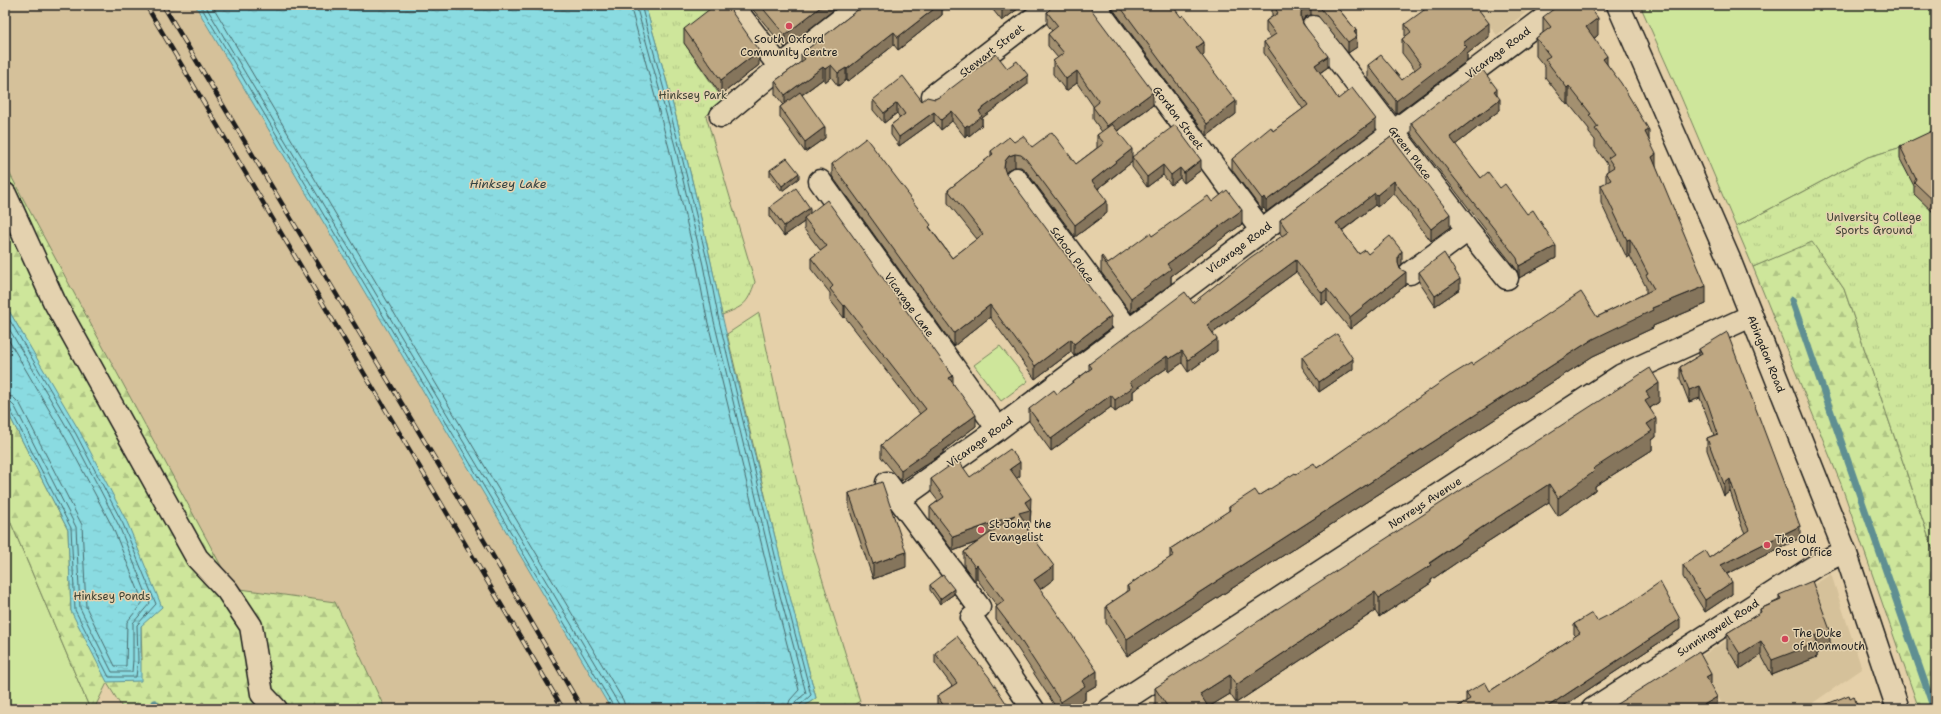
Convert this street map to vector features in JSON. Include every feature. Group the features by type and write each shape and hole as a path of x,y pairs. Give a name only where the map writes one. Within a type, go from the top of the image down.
{"street":[{"path":"732,5 780,67"},
{"path":"721,116 780,67 860,5"},
{"name":"Stewart Street","path":"932,96 1051,5"},
{"name":"Gordon Street","path":"1094,5 1262,231"},
{"name":"Vicarage Road","path":"1033,709 901,490 998,429 1562,5"},
{"name":"Abingdon Road","path":"1618,5 1716,227 1845,551 1898,709"},
{"name":"Green Place","path":"1313,27 1394,131 1468,230 1507,278"},
{"name":"School Place","path":"1016,179 1129,331"},
{"name":"Vicarage Lane","path":"820,181 998,429"},
{"path":"5,194 54,302 197,558 227,590 250,626 262,694 276,709"},
{"path":"1410,272 1468,230"},
{"name":"Norreys Avenue","path":"1110,709 1622,374 1751,316"},
{"name":"Sunningwell Road","path":"1593,709 1713,640 1815,566 1845,551"}],"shaded area":[{"path":"5,5 195,5 611,709 385,709 335,602 233,588 5,167"},
{"path":"1473,5 1535,5 1497,35"},
{"path":"1831,574 1862,669 1804,709 1725,709 1697,659"}],"green space":[{"name":"Hinksey Park","path":"645,5 716,5 684,43 723,100 706,116 755,282 750,296 744,304 722,315 687,159"},
{"path":"1640,5 1936,5 1936,137 1868,157 1736,227"},
{"name":"University College Sports Ground","path":"1936,137 1936,559 1844,289 1812,242 1753,267 1736,227 1868,157"},
{"path":"5,165 233,588 335,602 385,709 208,709 203,702 193,709 123,709 107,683 94,709 90,709 5,509 5,411 7,411 68,530 71,611 142,660 141,626 19,328 5,304"},
{"path":"1812,241 1844,289 1936,559 1936,709 1919,709 1841,484 1753,267"},
{"path":"759,313 782,420 813,549 860,701 847,709 800,709 816,698 783,571 727,334"},
{"path":"1000,346 1028,381 1001,401 974,365"},
{"path":"5,509 90,709 5,709"}],"water":[{"name":"Hinksey Lake","path":"195,5 645,5 688,165 744,411 816,698 800,709 611,709"},
{"name":"Hinksey Ponds","path":"5,304 80,432 127,522 162,607 141,626 141,681 107,682 71,611 68,530 7,411 5,411"}],"building":[{"path":"715,5 727,5 759,51 721,80 684,29"},
{"path":"760,5 823,5 785,35"},
{"path":"864,5 939,5 898,37 894,32 847,69 846,68 838,73 831,65 825,69 823,67 785,95 775,81 805,59 801,54"},
{"path":"999,5 1006,5 1002,8"},
{"path":"1054,5 1088,5 1153,92 1107,126 1093,107 1099,102 1077,71 1066,79 1053,61 1064,53 1048,34 1058,26 1047,12"},
{"path":"1119,5 1172,5 1181,17 1183,15 1204,42 1196,48 1236,101 1207,124"},
{"path":"1273,5 1308,5 1305,6 1301,12 1303,24 1328,56 1315,65 1338,99 1352,88 1376,119 1266,201 1264,197 1262,199 1232,159 1271,127 1273,131 1308,105 1264,42 1276,34 1266,21 1278,13"},
{"path":"1318,5 1335,5 1356,30 1354,32 1357,36 1348,42"},
{"path":"1431,5 1475,5 1489,23 1463,43 1467,47 1396,101 1368,65 1381,55 1402,80 1421,65 1402,39 1411,32 1405,24"},
{"path":"1559,5 1588,5 1598,18 1586,27 1607,56 1603,59 1621,83 1649,130 1645,132 1656,154 1652,157 1706,286 1652,308 1653,310 1593,339 1127,639 1106,606 1130,590 1127,586 1174,555 1170,549 1230,510 1229,507 1255,490 1259,496 1295,473 1296,474 1314,463 1317,468 1450,376 1471,363 1472,365 1581,292 1597,317 1654,289 1630,239 1627,240 1601,185 1611,180 1606,172 1614,167 1608,158 1614,154 1595,129 1598,127 1589,115 1591,114 1569,86 1567,88 1545,59 1550,56 1536,38 1551,27 1543,17"},
{"path":"996,54 1007,68 1017,61 1028,75 979,111 982,116 969,126 967,125 965,127 952,111 941,120 934,112 899,137 891,125 905,114 897,103 884,113 873,100 903,76 922,101 927,97 935,99"},
{"path":"1482,69 1497,89 1494,91 1500,99 1450,137 1481,178 1488,172 1500,188 1505,184 1527,214 1533,210 1556,246 1519,266 1517,258 1411,123"},
{"path":"800,92 825,127 805,142 780,107"},
{"path":"1112,124 1132,149 1092,181 1107,201 1075,225 1026,159 1021,155 1015,154 1009,156 1005,161 1004,168 1006,174 1111,316 1074,344 1071,339 1035,366 990,305 954,333 832,164 866,138 931,225 929,227 952,258 983,234 948,190 993,154 991,151 1009,137 1014,142 1023,136 1032,147 1052,132 1076,164 1104,143 1097,135"},
{"path":"1175,125 1201,160 1184,173 1180,168 1171,175 1163,165 1147,177 1132,157"},
{"path":"1934,130 1936,134 1936,203 1914,182 1916,179 1900,146"},
{"path":"1391,137 1450,214 1431,229 1394,181 1377,195 1375,193 1336,223 1359,254 1365,250 1368,254 1390,236 1402,251 1398,256 1398,263 1400,269 1406,272 1350,317 1327,289 1322,293 1296,260 1207,325 1217,339 1188,360 1182,351 1169,359 1167,356 1130,382 1133,387 1115,400 1111,395 1051,439 1029,409 1054,390 1057,394 1092,368 1089,364 1185,292 1193,303 1251,257 1288,232 1280,220"},
{"path":"787,158 799,173 782,186 770,170"},
{"path":"796,188 810,208 784,226 770,207"},
{"path":"1227,190 1242,210 1167,264 1171,269 1131,298 1101,257 1102,256 1108,264 1150,233 1152,236 1208,196 1212,202"},
{"path":"827,200 953,376 949,378 976,415 942,440 943,441 901,470 881,445 926,409 845,305 844,306 830,289 833,286 811,258 827,246 804,218"},
{"path":"1444,253 1460,279 1435,296 1419,272"},
{"path":"1727,332 1800,526 1721,565 1732,582 1705,600 1683,565 1705,551 1709,558 1749,530 1742,515 1730,479 1724,484 1707,438 1718,434 1708,404 1700,386 1689,390 1680,367 1702,354 1699,349"},
{"path":"1337,334 1353,359 1319,382 1302,357"},
{"path":"1650,368 1659,383 1646,392 1650,398 1645,401 1656,418 1647,424 1652,431 1593,469 1595,471 1558,498 1549,484 1429,563 1431,565 1379,598 1375,592 1236,685 1230,675 1200,694 1207,705 1202,709 1169,709 1155,688"},
{"path":"1010,449 1020,462 1010,469 1031,498 1025,502 1030,510 1019,513 1029,528 1027,529 1054,566 1034,580 1097,671 1082,681 1085,686 1061,702 1018,636 996,607 1004,601 977,565 975,567 964,552 1015,515 953,537 930,507 944,497 931,479 958,460 970,477"},
{"path":"882,482 906,552 873,564 849,493"},
{"path":"943,575 954,589 940,599 930,585"},
{"name":"The Duke of Monmouth","path":"1812,581 1830,630 1815,636 1817,643 1772,660 1761,641 1740,654 1727,633 1761,612 1760,609 1781,600 1779,595"},
{"path":"1660,582 1680,619 1544,709 1454,709 1470,699 1466,693 1485,682 1490,691 1580,633 1574,624 1592,613 1597,621 1624,607"},
{"path":"957,636 989,677 1010,709 946,709 937,696 957,683 935,653"},
{"path":"1699,652 1711,674 1706,677 1717,697 1697,709 1609,709"},
{"path":"1849,695 1850,698 1854,696 1858,709 1823,709 1822,706"}],"waterway":[{"path":"1792,300 1934,709"},
{"path":"155,703 158,709"}],"railway":[{"path":"146,5 563,709"},
{"path":"163,5 489,549 582,709"}],"place":[{"name":"South Oxford Community Centre","path":"789,26"},
{"name":"St John the Evangelist","path":"981,530"},
{"name":"The Old Post Office","path":"1767,545"},
{"name":"The Duke of Monmouth","path":"1785,639"}]}
